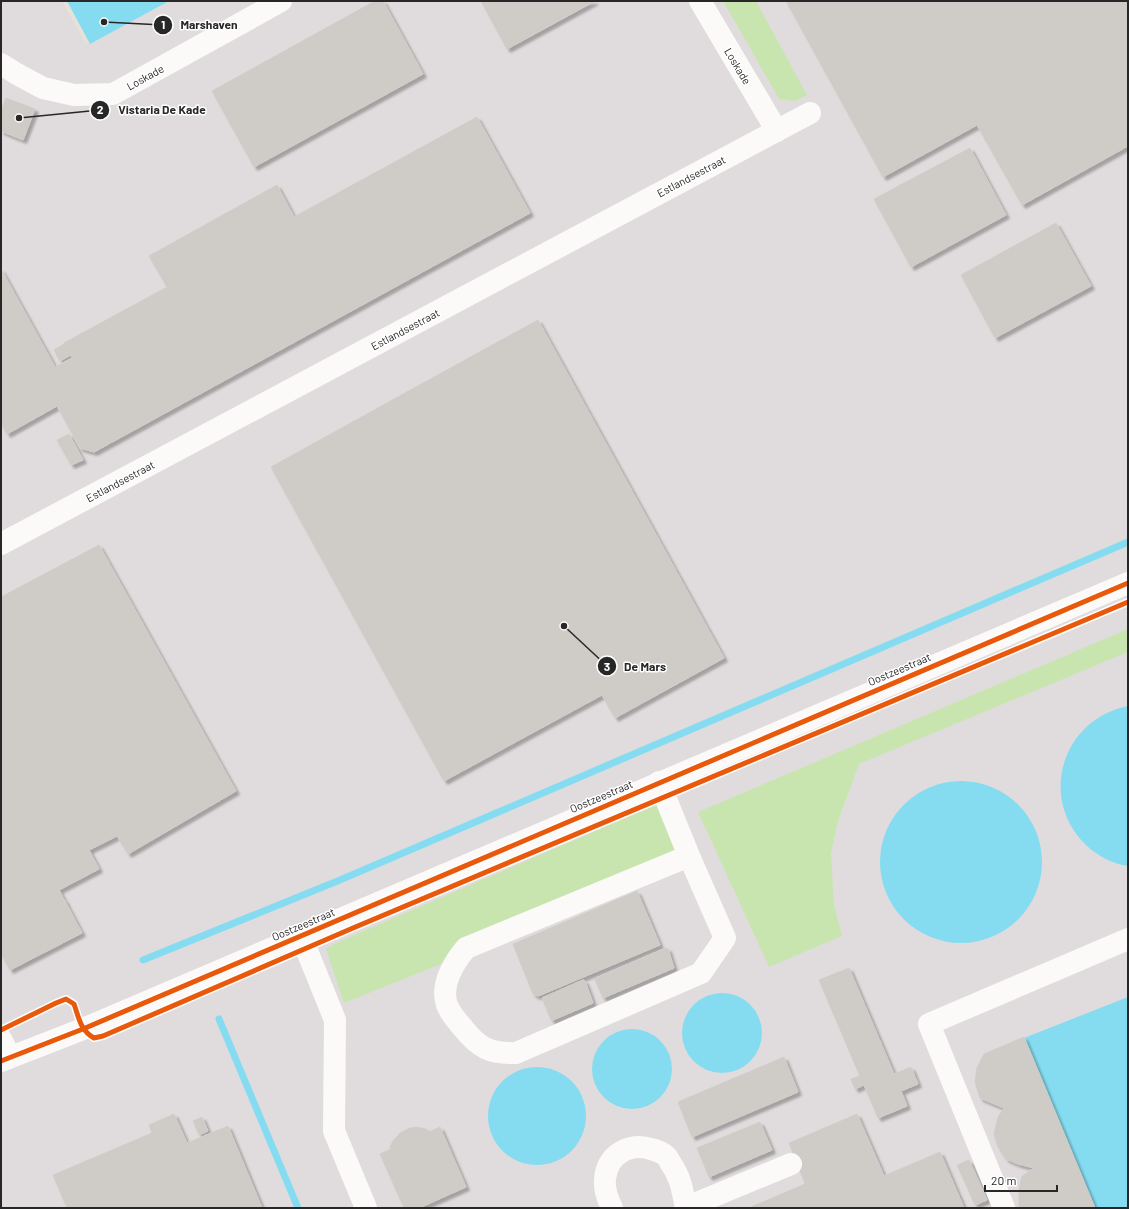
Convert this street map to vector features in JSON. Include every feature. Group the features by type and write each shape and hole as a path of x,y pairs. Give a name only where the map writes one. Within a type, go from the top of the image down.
{"street":[{"name":"Loskade","path":"1,64 43,88 74,95 113,94 281,1"},
{"name":"Loskade","path":"700,1 777,131"},
{"name":"Estlandsestraat","path":"1,544 810,113"},
{"name":"Oostzeestraat","path":"4,1052 83,1029 1128,582"},
{"path":"659,782 689,856 725,938 701,973 516,1052 497,1053 480,1045 466,1032 454,1017 447,1004 447,982 453,966 466,948 689,856"},
{"path":"301,936 335,1020 334,1131 366,1208"},
{"path":"1004,1208 929,1024 1128,939"},
{"path":"612,1208 604,1180 607,1168 612,1158 632,1146 644,1147 665,1155 679,1177 686,1208 791,1164"}],"shaded area":[{"path":"1,1 62,1 86,44 167,1 1128,1 1128,1208 1,1208"}],"green space":[{"path":"723,1 756,1 807,95 795,101 779,99"},
{"path":"1128,629 1128,652 859,764 838,821 831,853 834,905 842,936 769,967 698,812"},
{"path":"663,802 691,864 344,1003 326,949 336,943"}],"water":[{"path":"67,1 169,1 90,44"},
{"path":"1128,706 1128,866 1106,859 1087,846 1072,827 1063,806 1061,784 1064,763 1073,744 1087,727 1105,714"},
{"path":"953,781 969,781 985,784 999,790 1013,799 1024,810 1033,824 1039,838 1042,862 1041,878 1033,900 1024,914 1013,925 999,934 985,940 969,943 953,943 937,940 923,934 909,925 898,914 889,900 883,886 880,870 880,854 883,838 889,824 898,810 909,799 923,790 937,784"},
{"path":"722,993 737,996 750,1005 759,1018 762,1033 759,1048 750,1061 737,1070 722,1073 707,1070 694,1061 685,1048 682,1033 685,1018 694,1005 707,996"},
{"path":"1128,997 1128,1208 1095,1208 1024,1038"},
{"path":"632,1029 647,1032 660,1041 669,1054 672,1069 669,1084 660,1097 647,1106 632,1109 617,1106 604,1097 595,1084 592,1069 595,1054 604,1041 617,1032"},
{"path":"537,1067 556,1070 572,1081 583,1097 586,1116 583,1135 572,1151 556,1162 537,1165 518,1162 502,1151 491,1135 488,1116 491,1097 502,1081 518,1070"}],"building":[{"path":"375,1 383,1 423,74 254,167 212,91"},
{"path":"481,1 595,1 507,49"},
{"path":"786,1 1128,1 1128,146 1022,205 977,125 883,177"},
{"path":"6,98 35,109 23,140 1,131 1,110"},
{"path":"477,117 530,213 94,452 80,448 57,406 7,434 1,423 1,269 55,367 72,358 71,355 60,361 54,350 64,343 167,287 149,256 277,185 294,217"},
{"path":"970,148 1006,215 911,267 874,199"},
{"path":"1056,223 1091,286 995,338 961,275"},
{"path":"538,320 724,658 615,718 602,695 578,708 405,393"},
{"path":"405,393 578,708 444,781 271,467"},
{"path":"69,434 83,460 71,465 57,440"},
{"path":"99,545 236,791 128,854 117,836 89,850 99,869 59,890 82,933 10,970 1,954 1,597"},
{"path":"637,891 660,945 538,996 533,994 513,944"},
{"path":"666,948 668,949 674,968 603,998 595,980 596,978"},
{"path":"849,968 894,1074 911,1067 918,1084 901,1091 907,1106 878,1118 864,1085 855,1089 851,1079 860,1076 819,980"},
{"path":"583,980 585,981 593,1003 551,1020 542,998"},
{"path":"1024,1037 1095,1208 1020,1208 1019,1206 1019,1189 1022,1176 1034,1168 1006,1159 998,1147 994,1134 998,1117 1004,1108 980,1098 975,1082 977,1068 984,1054"},
{"path":"784,1057 798,1092 692,1137 678,1102"},
{"path":"174,1114 187,1143 228,1126 262,1208 67,1208 53,1175 152,1133 149,1125"},
{"path":"857,1114 884,1176 940,1152 964,1208 847,1208 815,1132"},
{"path":"202,1117 208,1131 199,1135 193,1121"},
{"path":"760,1122 772,1150 709,1177 697,1148"},
{"path":"416,1127 426,1129 429,1132 440,1127 466,1187 419,1208 404,1208 380,1154 391,1149 390,1147 393,1141 400,1133"},
{"path":"815,1132 831,1169 804,1181 789,1143"},
{"path":"969,1160 987,1200 975,1205 957,1165"},
{"path":"831,1169 847,1208 818,1208 807,1183 805,1184 804,1181"},
{"path":"807,1183 818,1208 749,1208 805,1184"}],"waterway":[{"path":"143,960 340,880 1128,542"},
{"path":"219,1019 298,1208"}],"cycle path":[{"path":"1,1061 83,1029 1128,583"},
{"path":"1,1030 66,999 74,1004 81,1023 89,1035 94,1038 103,1036 353,928 1128,602"}],"place":[{"name":"Marshaven","path":"104,22"},
{"name":"Vistaria De Kade","path":"19,118"},
{"name":"De Mars","path":"564,626"}]}
